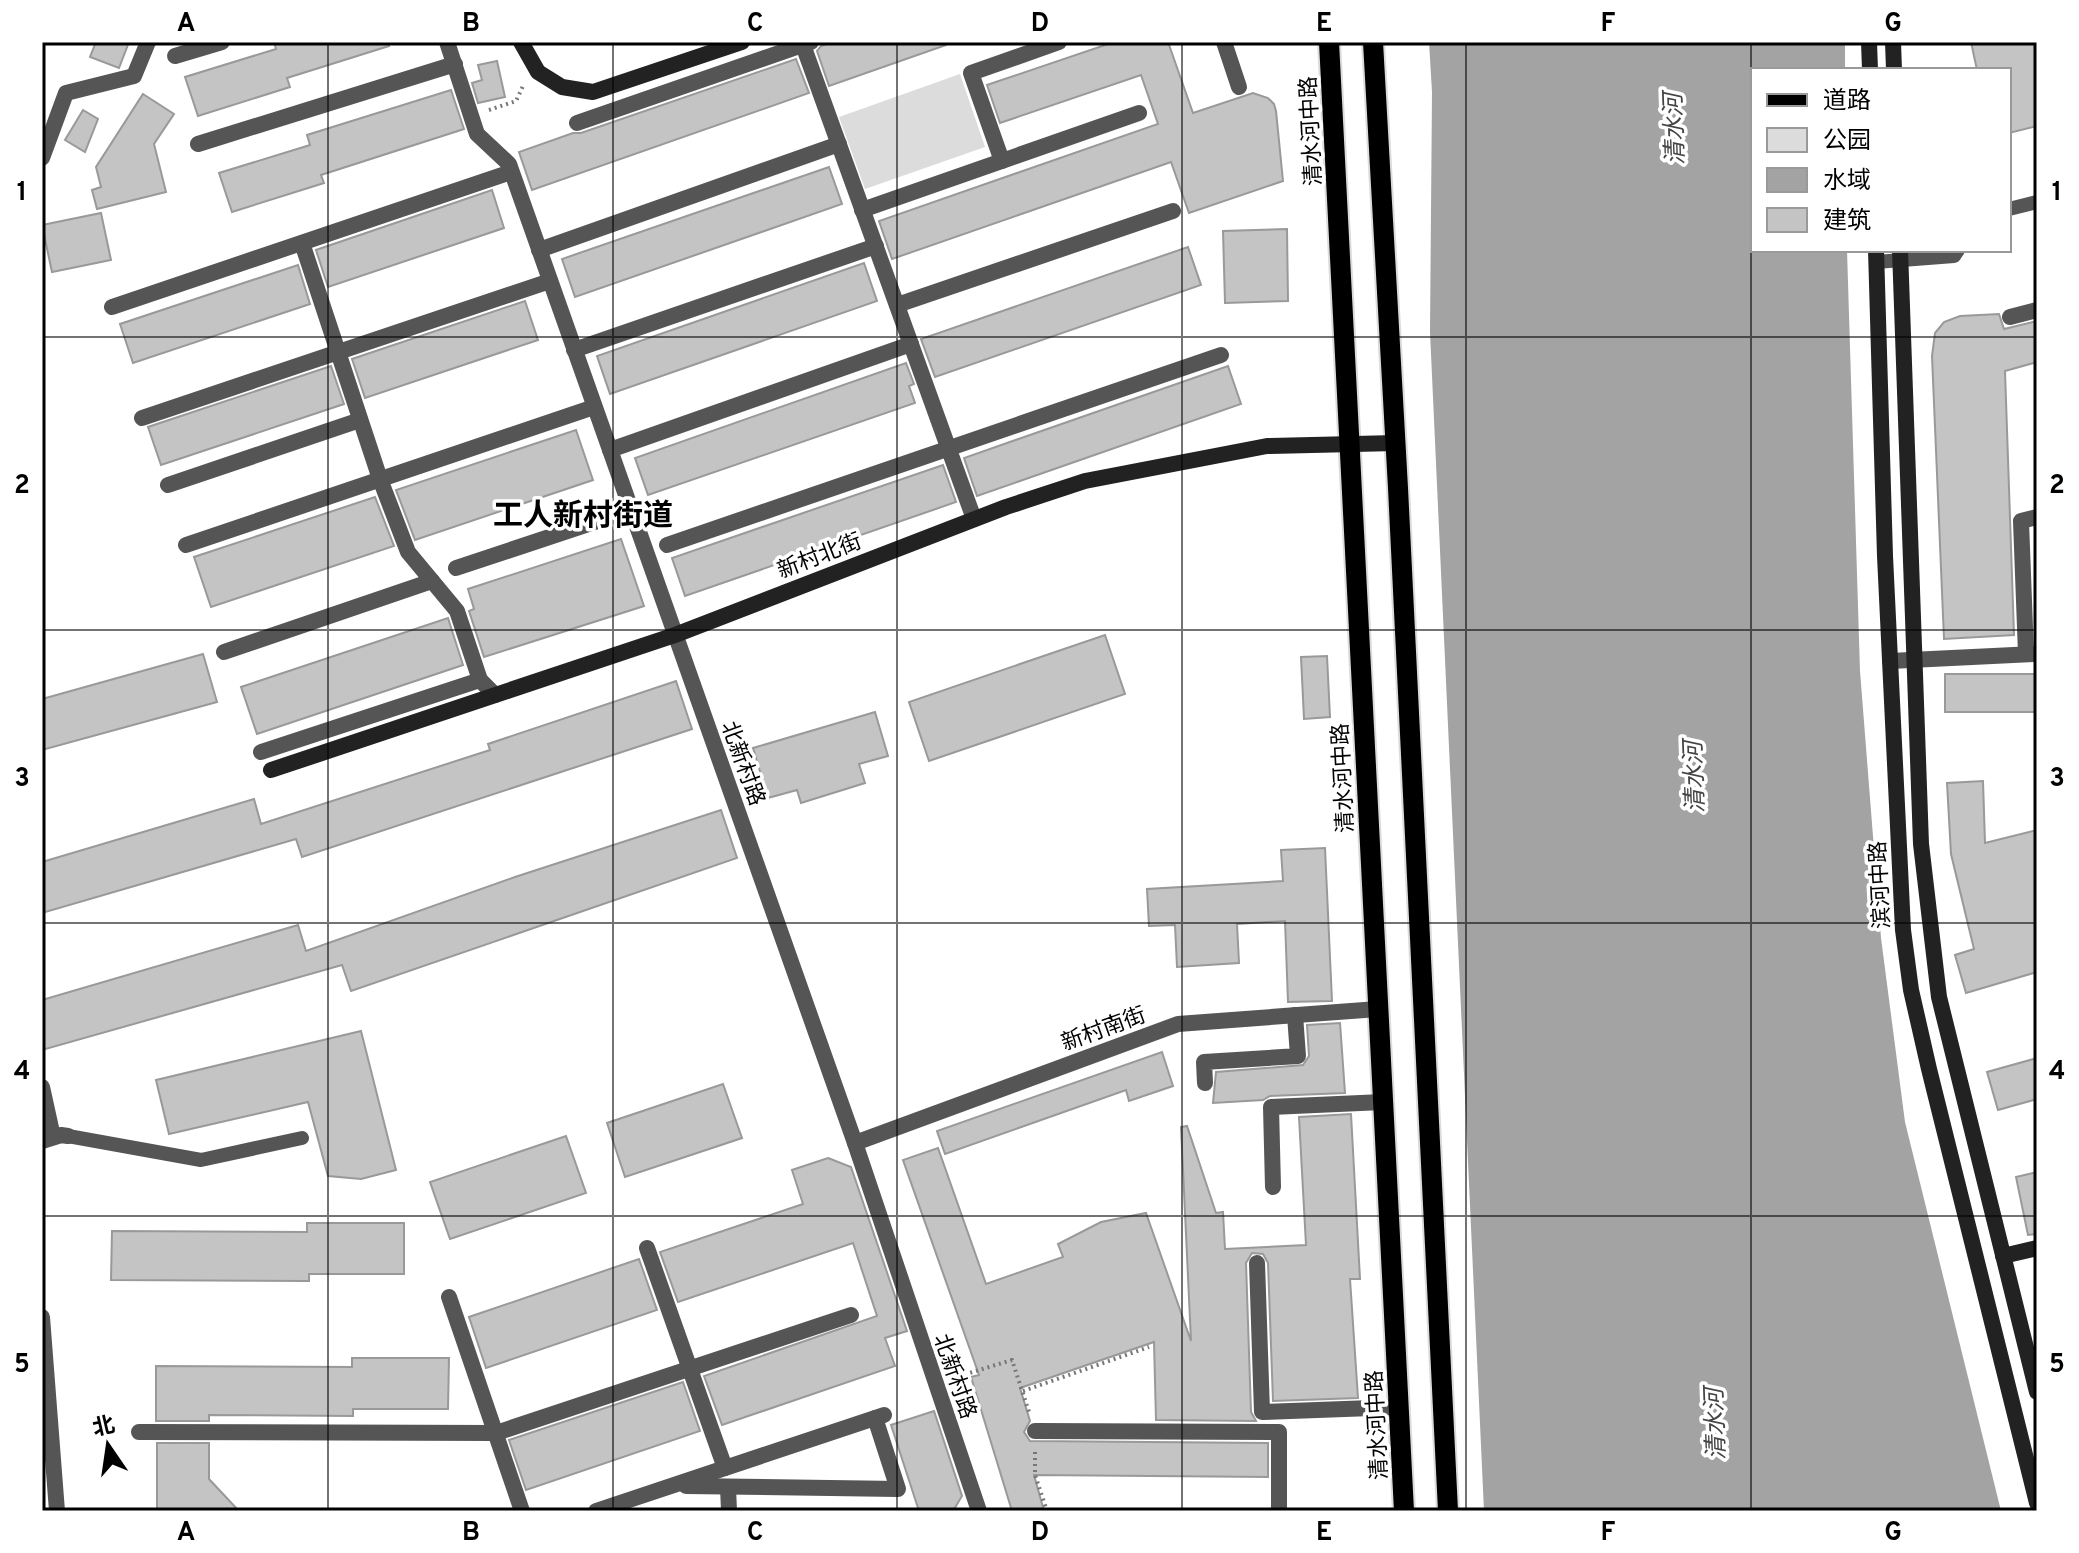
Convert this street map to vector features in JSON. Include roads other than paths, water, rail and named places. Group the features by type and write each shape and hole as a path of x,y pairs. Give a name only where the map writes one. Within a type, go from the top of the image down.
{"main road":[{"path":"521,42 538,72 562,87 593,92 742,42"},
{"name":"清水河中路","path":"1329,42 1404,1511"},
{"path":"1373,42 1396,443 1448,1511"},
{"path":"1869,42 1870,68"},
{"path":"1893,42 1894,68"},
{"name":"滨河中路","path":"1876,256 1903,930 1911,990 2037,1503"},
{"name":"滨河中路","path":"1900,256 1921,844 1939,997 2037,1392"},
{"name":"新村北街","path":"271,770 675,635 974,519 1085,481 1267,446 1396,443"},
{"path":"2003,1256 2037,1248"}],"street":[{"path":"42,158 66,93 134,76 148,42"},
{"path":"175,56 222,42"},
{"name":"北新村路","path":"447,42 477,134 509,164 855,1143 979,1511"},
{"path":"1002,161 971,73 1059,42"},
{"path":"1224,42 1239,87"},
{"path":"577,123 807,43 862,210 974,519"},
{"path":"198,144 455,64"},
{"path":"862,210 1139,113"},
{"path":"539,250 839,144"},
{"path":"112,307 511,172"},
{"path":"897,305 1173,211"},
{"path":"302,243 380,479 408,552 457,611 480,680 495,695"},
{"path":"574,350 876,246"},
{"path":"142,418 550,281"},
{"path":"2010,317 2037,310"},
{"path":"610,450 911,344"},
{"path":"667,545 1221,355"},
{"path":"186,545 594,407"},
{"path":"168,485 360,420"},
{"path":"456,568 631,510"},
{"path":"1890,661 2032,654 2021,521 2037,517"},
{"path":"224,652 432,581"},
{"path":"261,752 480,680"},
{"name":"新村南街","path":"855,1143 1178,1024 1378,1009"},
{"path":"1205,1083 1204,1062 1298,1056 1295,1015"},
{"path":"42,1087 54,1138"},
{"path":"1273,1187 1271,1107 1383,1102"},
{"path":"647,1248 725,1468"},
{"path":"1257,1263 1262,1412 1399,1407"},
{"path":"449,1297 522,1511"},
{"path":"139,1432 496,1433 851,1315"},
{"path":"42,1317 57,1511"},
{"path":"596,1511 880,1417 898,1489 672,1486"},
{"path":"1035,1431 1279,1432 1279,1511"},
{"path":"728,1487 729,1511"}],"lane":[{"path":"2011,208 2037,202"},
{"path":"1876,256 1954,256 1957,252"},
{"path":"54,1138 201,1160 302,1138"}],"water":[{"name":"清水河","path":"1429,42 1845,42 1845,68 1751,68 1751,252 1847,252 1860,671 1881,938 1905,1122 2001,1511 1484,1511 1430,332 1432,92"}],"district":[{"name":"工人新村街道","path":"583,515"}]}
